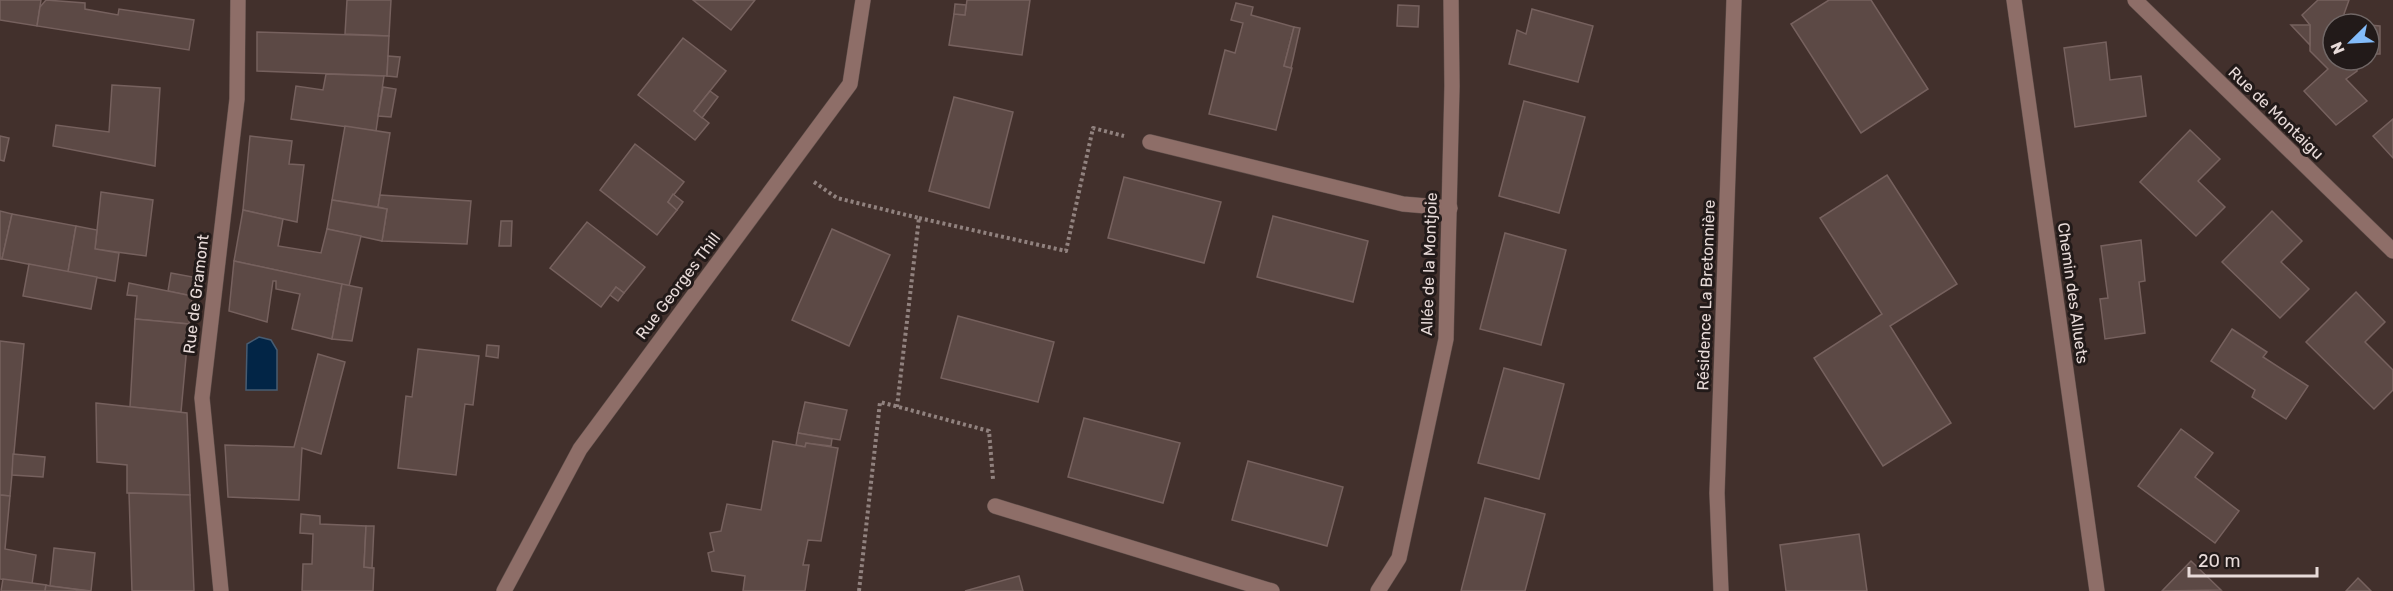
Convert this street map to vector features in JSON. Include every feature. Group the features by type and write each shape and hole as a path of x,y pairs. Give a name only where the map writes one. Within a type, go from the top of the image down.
{"street":[{"name":"Rue de Gramont","path":"221,591 202,398 237,99 238,0"},
{"name":"Rue Georges Thill","path":"504,591 579,449 850,84 863,0"},
{"name":"Allée de la Montjoie","path":"1378,591 1399,558 1446,339 1452,86 1450,0"},
{"name":"Résidence La Bretonnière","path":"1721,591 1717,493 1734,0"},
{"name":"Chemin des Alluets","path":"2014,0 2097,591"},
{"name":"Rue de Montaigu","path":"2135,0 2393,251"},
{"path":"1150,142 1403,204 1450,208"},
{"path":"995,506 1272,591"}],"path":[{"path":"791,164 837,198 1066,251 1093,128 1150,142"},
{"path":"897,407 919,218"},
{"path":"859,591 880,402 989,431 995,506"}],"water":[{"path":"259,337 271,340 277,350 277,390 246,390 247,344"}],"building":[{"path":"0,0 41,0 37,26 0,20"},
{"path":"46,0 85,3 85,9 118,15 119,9 194,20 189,50 37,26 40,7"},
{"path":"347,0 391,0 389,36 345,34"},
{"path":"693,0 755,0 731,30"},
{"path":"967,0 1030,0 1022,55 949,45 954,14 965,15"},
{"path":"1829,0 1871,0 1928,89 1861,133 1791,24"},
{"path":"2318,0 2349,0 2345,12 2321,12 2321,62 2310,51 2310,25 2302,15"},
{"path":"1236,3 1253,7 1251,15 1294,27 1284,66 1292,68 1276,130 1209,114 1225,50 1235,53 1243,23 1231,20"},
{"path":"955,4 966,5 965,15 954,14"},
{"path":"1398,5 1419,6 1418,27 1397,26"},
{"path":"1532,9 1593,26 1578,82 1509,64 1517,30 1526,34"},
{"path":"2291,25 2310,25 2310,45"},
{"path":"1294,27 1300,28 1291,68 1284,66"},
{"path":"257,32 389,36 387,76 257,71"},
{"path":"683,38 726,71 694,111 709,123 695,140 638,95"},
{"path":"2106,42 2110,80 2141,76 2146,116 2075,127 2064,48"},
{"path":"388,56 400,57 397,77 387,76"},
{"path":"2325,72 2356,72 2346,79 2367,101 2336,125 2304,91"},
{"path":"326,74 384,76 376,131 291,119 296,86 323,90"},
{"path":"112,85 160,88 155,166 53,146 56,125 109,132"},
{"path":"383,87 396,89 391,117 378,116"},
{"path":"710,91 718,97 702,118 694,111"},
{"path":"954,97 1013,112 989,208 929,191"},
{"path":"1524,101 1585,117 1559,213 1499,196"},
{"path":"2393,119 2393,158 2373,136"},
{"path":"345,126 390,133 378,207 332,200"},
{"path":"2190,130 2220,159 2198,181 2225,207 2196,236 2140,182"},
{"path":"0,136 9,138 4,161 0,160"},
{"path":"250,136 292,141 289,164 304,165 297,222 243,210"},
{"path":"635,144 684,182 668,202 677,210 657,235 600,190"},
{"path":"1887,175 1957,284 1890,326 1951,423 1883,466 1814,358 1882,314 1820,218"},
{"path":"1124,177 1221,202 1204,263 1108,238"},
{"path":"101,192 153,200 146,256 95,249"},
{"path":"673,194 683,202 677,210 668,202"},
{"path":"380,195 471,201 467,244 382,241 387,209 378,207"},
{"path":"332,200 387,209 382,241 327,229"},
{"path":"243,210 283,219 278,246 321,253 327,229 361,236 349,286 234,261"},
{"path":"0,211 12,214 2,259 0,259"},
{"path":"2272,211 2302,241 2281,262 2309,289 2280,318 2222,262"},
{"path":"12,214 76,226 68,272 2,259"},
{"path":"1273,216 1368,241 1353,302 1257,277"},
{"path":"501,221 512,221 511,246 499,246"},
{"path":"587,222 645,267 624,293 616,287 601,307 550,268"},
{"path":"76,226 97,230 95,249 119,253 115,281 68,272"},
{"path":"832,229 890,255 849,346 792,320"},
{"path":"1505,233 1566,250 1541,345 1480,329"},
{"path":"2141,240 2145,281 2139,282 2145,333 2105,339 2100,299 2108,298 2101,246"},
{"path":"234,261 342,284 332,339 292,329 300,294 276,289 276,281 273,281 267,322 229,311"},
{"path":"29,264 97,277 91,309 23,296"},
{"path":"171,273 193,277 192,296 168,291"},
{"path":"129,283 192,296 189,324 135,319 137,296 127,295"},
{"path":"342,284 362,288 352,341 332,339"},
{"path":"616,287 624,293 618,301 610,295"},
{"path":"2356,292 2385,322 2365,342 2393,370 2393,390 2374,409 2306,342"},
{"path":"958,316 1054,342 1038,402 941,378"},
{"path":"135,319 189,324 181,412 130,407"},
{"path":"2232,329 2267,352 2263,357 2308,386 2286,419 2252,397 2255,390 2211,361"},
{"path":"0,341 24,344 10,496 0,495"},
{"path":"487,345 499,346 498,358 486,356"},
{"path":"418,349 479,356 473,405 465,404 456,475 398,468 406,396 412,397"},
{"path":"318,354 345,362 321,454 302,448 299,500 228,497 225,445 294,447"},
{"path":"1504,368 1564,384 1539,479 1478,463"},
{"path":"805,402 847,410 840,440 798,433"},
{"path":"96,403 187,413 190,495 127,493 127,465 97,462"},
{"path":"1084,418 1180,443 1163,503 1068,477"},
{"path":"2181,429 2213,453 2195,477 2239,511 2215,543 2138,486"},
{"path":"798,433 832,439 831,446 806,443 805,447 796,445"},
{"path":"773,441 805,447 806,443 838,448 821,541 808,540 803,565 809,565 805,591 743,591 745,576 712,571 708,553 714,551 710,533 721,531 727,504 761,510"},
{"path":"13,454 45,457 43,477 12,475"},
{"path":"1248,461 1343,487 1327,546 1232,520"},
{"path":"129,493 190,495 194,591 132,591"},
{"path":"0,495 10,496 5,549 36,555 32,584 0,579"},
{"path":"1485,498 1545,514 1525,591 1461,591"},
{"path":"301,514 320,516 320,524 366,526 364,567 374,568 373,591 302,591 303,564 312,564 313,534 300,533"},
{"path":"366,526 374,526 372,568 364,567"},
{"path":"1859,534 1867,591 1786,591 1780,545"},
{"path":"54,548 95,553 91,591 50,586"},
{"path":"2191,561 2221,590 2162,591"},
{"path":"1019,576 1023,591 965,591"},
{"path":"2358,578 2371,591 2346,591"},
{"path":"3,579 46,585 45,591 1,591"},
{"path":"46,585 50,586 88,591 45,591"}]}
